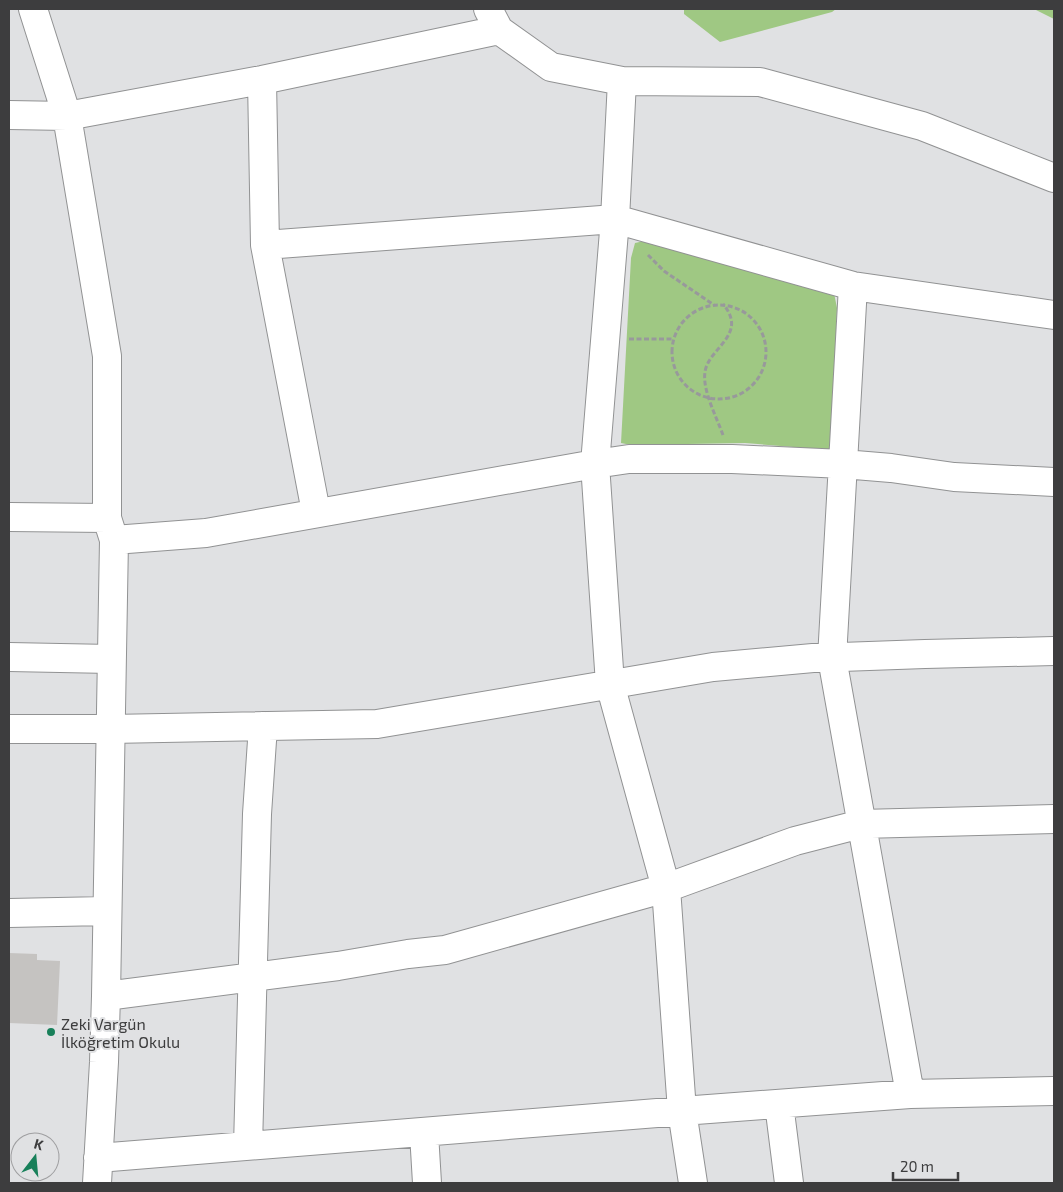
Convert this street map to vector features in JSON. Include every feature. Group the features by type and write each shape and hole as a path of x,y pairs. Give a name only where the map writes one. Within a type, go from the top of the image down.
{"street":[{"path":"33,9 67,116 107,356 111,659 106,996 97,1171 248,1146 910,1094 1054,1091"},
{"path":"9,115 67,116 262,80 494,20 551,67 622,81 760,82 922,126 1054,178"},
{"path":"262,80 265,245 316,512"},
{"path":"622,81 615,219 594,464 610,684 666,888 682,1111 693,1183"},
{"path":"265,245 615,219 853,286 1054,315"},
{"path":"853,286 832,658 910,1094"},
{"path":"9,517 110,529 206,533 594,464 629,460 732,459 843,464 891,468 954,477 1054,482"},
{"path":"9,729 376,724 713,667 832,658 1054,651"},
{"path":"9,657 111,659"},
{"path":"248,1146 257,814 263,726"},
{"path":"106,996 445,950 666,888 795,842 861,824 1054,819"},
{"path":"9,912 106,911"},
{"path":"779,1104 789,1183"},
{"path":"424,1133 427,1183"}],"path":[{"path":"645,252 664,272 715,305"},
{"path":"723,304 729,311 731,320 729,334 704,370 705,383 710,399 732,459"},
{"path":"723,304 738,308 751,317 761,328 766,343 767,359 762,374 753,386 740,395 726,399 710,399 696,393 683,384 675,370 671,355 673,339 680,324 692,313 707,306 723,304"},
{"path":"605,339 673,339"}],"green space":[{"path":"684,9 836,9 832,12 720,42 684,14"},
{"path":"1034,9 1054,9 1054,19"},
{"path":"644,241 834,293 837,308 831,450 745,443 631,445 621,443 631,258 635,243"}],"building":[{"path":"9,953 37,954 37,960 60,961 57,1025 9,1023"}],"place":[{"name":"Zeki Vargün İlköğretim Okulu","path":"51,1032"}]}
